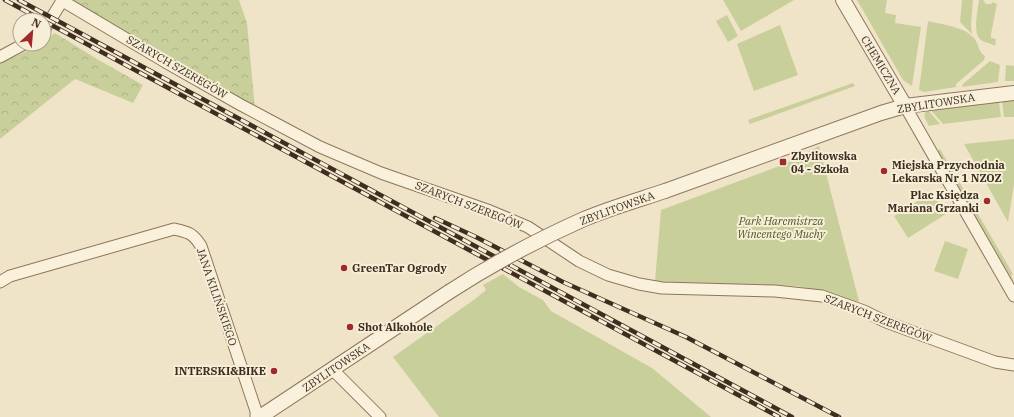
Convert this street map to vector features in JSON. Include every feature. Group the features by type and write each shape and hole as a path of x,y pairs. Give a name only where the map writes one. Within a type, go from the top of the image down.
{"street":[{"path":"52,17 62,0"},
{"name":"SZARYCH SZEREGÓW","path":"62,0 201,82 320,147 381,173 490,211 528,228 573,257 608,274 639,284 662,288 774,291 822,296 864,311 886,322 995,362 1014,365"},
{"name":"CHEMICZNA","path":"842,0 905,106 1014,296"},
{"path":"0,57 12,50"},
{"name":"ZBYLITOWSKA","path":"260,417 486,268 546,236 586,219 875,115 905,106 1014,93"},
{"name":"JANA KILIŃSKIEGO","path":"0,282 10,276 174,229 187,231 195,237 201,246 256,412 256,417"},
{"path":"333,370 380,417"}],"green space":[{"path":"72,0 239,0 247,23 255,109"},
{"path":"723,0 794,0 741,31"},
{"path":"857,0 887,0 885,13 896,15 895,23 921,27 912,86 903,80"},
{"path":"962,0 973,0 971,24 972,34 960,22"},
{"path":"979,0 983,0 986,4 991,4 993,2 997,4 991,34 991,38 996,39 995,46 981,40 978,37 976,21"},
{"path":"727,15 738,36 728,42 716,21"},
{"path":"928,21 959,28 969,34 974,38 981,52 985,56 984,60 956,84 956,87 924,92 919,90"},
{"path":"780,25 798,75 754,91 737,44"},
{"path":"55,33 143,85 133,103 75,79 0,139 0,63 25,52 52,52 52,35"},
{"path":"990,61 1000,65 998,82 962,87 963,84"},
{"path":"1006,65 1014,66 1014,81 1005,81"},
{"path":"853,83 855,86 750,124 748,120"},
{"path":"1014,100 1014,117 1004,117 1002,101"},
{"path":"999,102 1001,117 943,124 931,110"},
{"path":"928,110 940,124 929,126 924,115"},
{"path":"915,132 983,252 986,260 913,133"},
{"path":"1014,139 1014,184 1008,222 964,144"},
{"name":"Park Harcmistrza Wincentego Muchy","path":"819,146 859,301 857,302 834,294 797,286 655,281 661,210 782,165"},
{"path":"940,149 1013,274 1011,275 1014,283 937,151"},
{"path":"932,192 946,214 908,238 894,216"},
{"path":"945,241 968,249 958,279 934,271"},
{"path":"503,274 519,287 543,300 551,311 652,368 711,417 439,417 393,357 475,299 486,290 483,285"}],"railway":[{"path":"5,0 27,12"},
{"path":"19,0 792,417"},
{"path":"52,25 779,417"},
{"path":"435,218 476,237 563,282 686,337 839,417"}],"place":[{"name":"Zbylitowska 04 - Szkoła","path":"783,162"},
{"name":"Miejska Przychodnia Lekarska Nr 1 NZOZ","path":"884,171"},
{"name":"Plac Księdza Mariana Grzanki","path":"987,201"},
{"name":"GreenTar Ogrody","path":"344,268"},
{"name":"Shot Alkohole","path":"350,327"},
{"name":"INTERSKI&BIKE","path":"274,371"}]}
